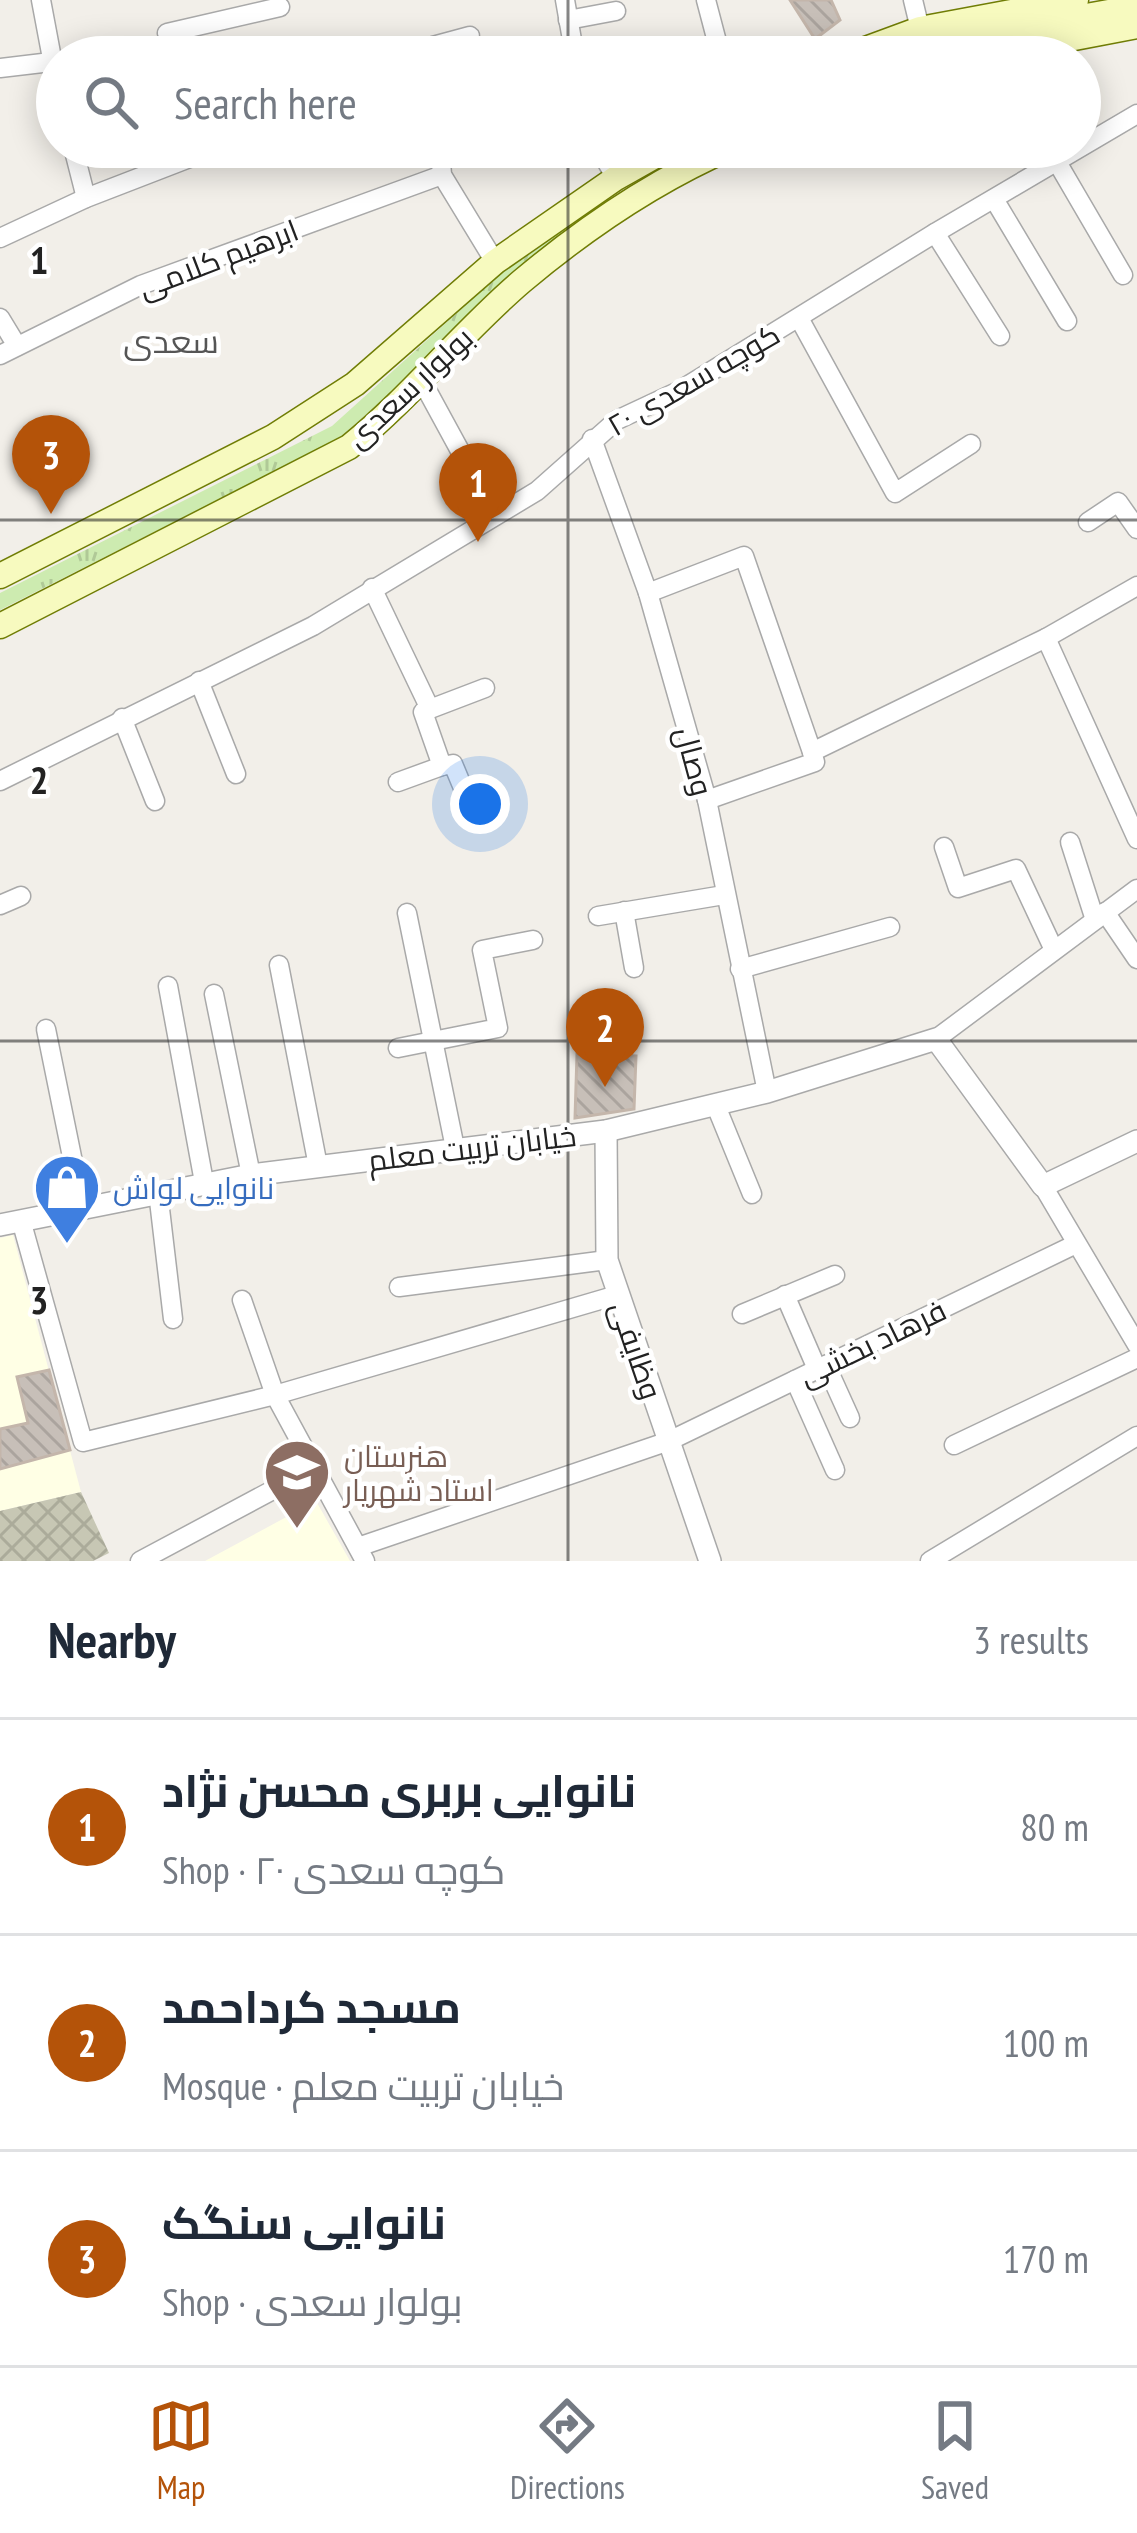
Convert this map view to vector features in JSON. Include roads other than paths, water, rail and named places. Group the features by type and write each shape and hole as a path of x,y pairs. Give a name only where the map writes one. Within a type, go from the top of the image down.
{"main road":[{"path":"938,36 1076,0"},
{"path":"960,36 1137,8"},
{"path":"1085,36 1137,26"},
{"path":"1101,48 1137,41"},
{"name":"بولوار سعدی","path":"0,576 273,437 355,384 495,262 633,168"},
{"name":"بولوار سعدی","path":"0,626 349,447 523,280 632,202 694,168"},
{"path":"616,178 632,202"}],"street":[{"path":"706,0 716,36"},
{"path":"905,36 913,0"},
{"path":"48,1 50,36"},
{"path":"166,32 239,9 280,7"},
{"path":"567,10 616,11"},
{"path":"0,68 36,64"},
{"name":"کوچه سعدی ۲۰","path":"1101,136 1137,114"},
{"path":"78,168 86,198"},
{"path":"0,238 164,168"},
{"path":"442,168 495,262"},
{"path":"610,168 616,178"},
{"name":"کوچه سعدی ۲۰","path":"0,782 313,626 537,491 617,420 679,392 1047,168"},
{"path":"1061,168 1123,275"},
{"name":"ابرهیم کلامی","path":"9,351 141,285 442,175"},
{"path":"994,199 1066,321"},
{"path":"935,233 1000,336"},
{"path":"0,318 9,351"},
{"path":"799,318 895,493 971,444"},
{"path":"422,381 495,515"},
{"name":"وصال","path":"592,439 647,593 706,800 767,1092"},
{"path":"1088,522 1118,502 1137,529"},
{"path":"647,593 744,556 815,762 706,800"},
{"path":"812,752 1046,638 1137,586"},
{"path":"373,588 430,709"},
{"path":"1046,638 1137,838"},
{"path":"199,681 236,774"},
{"path":"442,766 423,712 485,688"},
{"path":"122,718 154,801"},
{"path":"398,782 453,764 468,800"},
{"path":"1070,842 1100,916 1137,959"},
{"path":"944,847 958,888 1016,869 1054,950"},
{"path":"1137,889 936,1039 1043,1186 1137,1345"},
{"path":"598,916 724,895"},
{"path":"0,905 22,896"},
{"path":"624,911 634,968"},
{"path":"407,913 455,1148"},
{"path":"740,969 890,926"},
{"path":"398,1048 498,1028 482,950 533,940"},
{"path":"279,965 318,1166"},
{"path":"168,986 204,1183"},
{"path":"214,994 251,1175"},
{"path":"46,1029 82,1206"},
{"name":"خیابان تربیت معلم","path":"11,1222 251,1175 606,1131 767,1092 936,1039"},
{"path":"716,1106 752,1194"},
{"name":"وظایفی","path":"606,1131 607,1260 710,1561"},
{"path":"1043,1186 1137,1142"},
{"path":"158,1192 173,1319"},
{"path":"11,1222 83,1442 275,1395 617,1295"},
{"name":"فرهاد بخشی","path":"362,1554 669,1441 1076,1244"},
{"path":"399,1287 607,1260"},
{"path":"742,1314 835,1275"},
{"path":"785,1295 850,1418"},
{"path":"242,1300 275,1395 362,1554"},
{"path":"954,1445 1137,1358"},
{"path":"795,1379 835,1470"},
{"path":"930,1561 1137,1436"},
{"path":"140,1561 314,1468"}],"place":[{"name":"نانوایی سنگک","path":"51,514"},
{"name":"نانوایی بربری محسن نژاد","path":"478,542"},
{"name":"مسجد کرداحمد","path":"605,1087"},
{"name":"نانوایی لواش","path":"67,1246"},
{"name":"هنرستان استاد شهریار","path":"297,1531"}],"district":[{"name":"سعدی","path":"171,340"}]}
